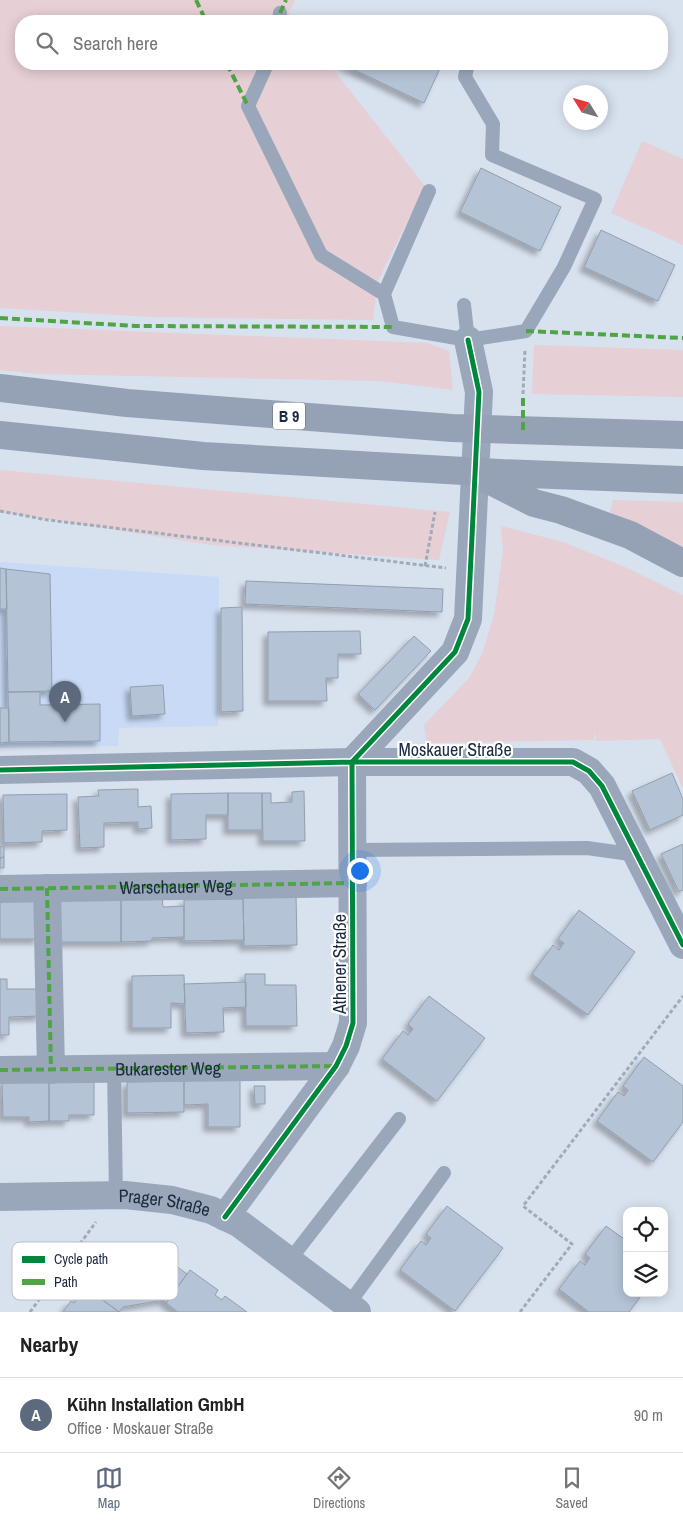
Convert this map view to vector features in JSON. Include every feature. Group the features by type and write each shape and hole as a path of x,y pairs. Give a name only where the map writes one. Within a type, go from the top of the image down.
{"highway":[{"name":"B 9","path":"0,388 127,403 452,428 683,435"},
{"path":"0,435 203,456 461,471 499,479 683,480"},
{"path":"499,479 534,503 561,510 630,535 683,563"}],"street":[{"path":"352,762 455,652 468,619 479,392 468,340"},
{"name":"Moskauer Straße","path":"0,770 352,762 573,762 589,772 602,786 683,945"},
{"name":"Athener Straße","path":"225,1217 336,1066 346,1046 353,1024 352,762"},
{"name":"Warschauer Weg","path":"0,889 352,883"},
{"path":"47,888 50,1070"},
{"name":"Bukarester Weg","path":"0,1070 336,1066"},
{"name":"Prager Straße","path":"0,1197 116,1195 172,1200 211,1210 240,1224 352,1309"}],"lane":[{"path":"264,70 248,106 321,254 384,294"},
{"path":"429,191 384,294 393,327 468,340 526,330 564,267 595,199 492,155 492,124 464,77 466,70"},
{"path":"464,305 468,340"},
{"path":"353,850 587,848 637,855"},
{"path":"114,1069 116,1195"},
{"path":"289,1261 399,1119"},
{"path":"352,1309 444,1173"}],"path":[{"path":"523,394 526,330"},
{"path":"0,511 48,520 469,571"},
{"path":"425,566 435,512"},
{"path":"520,1312 572,1244 523,1206 683,996"},
{"path":"81,1242 116,1195"},
{"path":"30,1312 39,1300"}],"shaded area":[{"path":"0,0 295,0 289,12 291,15 15,15 15,70 334,70 425,186 378,281 373,320 151,317 0,308"},
{"path":"642,141 683,159 683,245 611,213"},
{"path":"0,326 427,343 449,351 453,390 380,381 39,374 0,370"},
{"path":"534,345 683,350 683,397 532,394"},
{"path":"0,470 450,512 439,560 212,545 0,512"},
{"path":"613,500 683,502 683,552 610,512"},
{"path":"501,526 563,542 625,567 683,595 683,789 660,739 596,741 594,730 594,740 427,743 424,725 469,678 482,654 494,615 503,551"},
{"path":"0,562 219,577 218,726 119,728 118,746 0,748"}],"building":[{"path":"355,70 439,70 424,103"},
{"path":"481,168 561,207 540,251 460,212"},
{"path":"601,230 675,265 658,301 584,267"},
{"path":"0,568 6,569 7,609 0,609"},
{"path":"6,569 50,574 52,691 8,692"},
{"path":"246,581 443,589 442,612 245,604"},
{"path":"242,607 243,711 221,712 221,608"},
{"path":"360,631 361,654 338,654 338,678 326,678 327,701 268,701 268,632"},
{"path":"414,636 431,651 375,710 358,694"},
{"path":"163,685 165,714 132,716 130,687"},
{"path":"8,692 40,692 40,705 100,704 100,741 9,742"},
{"path":"0,708 9,708 9,742 0,743"},
{"path":"672,773 683,799 683,815 650,830 632,791"},
{"path":"138,789 138,807 151,806 152,828 138,829 138,822 104,823 104,847 80,848 78,797 99,796 98,790"},
{"path":"304,791 305,841 263,841 262,793 271,793 271,803 292,802 292,792"},
{"path":"228,793 262,793 262,830 228,830"},
{"path":"228,793 228,815 206,815 206,839 171,840 171,794"},
{"path":"67,794 67,830 42,831 42,842 4,843 3,795"},
{"path":"683,844 683,890 679,892 661,854"},
{"path":"4,846 4,857 0,858 0,847"},
{"path":"4,857 4,868 0,868 0,858"},
{"path":"296,895 297,945 244,946 243,896"},
{"path":"162,896 163,907 184,906 184,937 152,938 152,941 121,942 121,897"},
{"path":"60,897 121,897 121,942 60,942"},
{"path":"243,899 244,940 184,941 184,900"},
{"path":"0,901 38,901 39,939 0,939"},
{"path":"579,910 635,952 588,1015 532,974 553,945 559,950 564,943 558,939"},
{"path":"245,974 265,974 265,985 296,985 297,1026 246,1026"},
{"path":"184,975 185,1004 171,1003 171,1028 132,1028 132,976"},
{"path":"0,979 7,979 7,989 40,989 41,1016 9,1017 9,1035 0,1035"},
{"path":"246,982 246,1007 223,1008 224,1032 186,1033 184,984"},
{"path":"429,996 485,1038 437,1101 382,1059 403,1031 408,1035 413,1029 408,1024"},
{"path":"644,1057 683,1086 683,1122 653,1162 597,1121 618,1092 624,1096 628,1090 623,1086"},
{"path":"184,1077 240,1077 240,1127 208,1127 208,1104 184,1105"},
{"path":"49,1078 94,1078 94,1115 69,1115 69,1121 49,1121"},
{"path":"49,1078 49,1121 29,1122 29,1117 3,1117 2,1080"},
{"path":"184,1081 184,1112 127,1113 127,1082"},
{"path":"254,1086 265,1086 265,1104 255,1104"},
{"path":"447,1206 503,1248 455,1311 400,1270 421,1241 426,1245 431,1238 426,1234"},
{"path":"606,1226 623,1238 623,1297 640,1297 629,1312 589,1312 559,1289 580,1261 585,1265 590,1258 585,1254"},
{"path":"178,1267 187,1274 178,1286"},
{"path":"190,1270 218,1290 215,1295 222,1300 225,1296 247,1312 178,1312 166,1303 168,1300 178,1300 178,1286"},
{"path":"76,1300 103,1300 119,1312 63,1312 71,1301 74,1303"},
{"path":"103,1300 163,1300 123,1307 119,1312"}],"marked path":[{"path":"196,0 203,15"},
{"path":"280,13 286,0"},
{"path":"230,70 248,106"},
{"path":"0,318 136,326 393,327"},
{"path":"526,331 683,338"},
{"path":"523,394 523,430"},
{"path":"0,889 353,883"},
{"path":"47,888 51,1070"},
{"path":"0,1070 336,1066"}],"cycle path":[{"path":"352,762 455,652 468,619 479,392 468,340"},
{"path":"0,770 352,762 573,762 589,771 602,786 683,945"},
{"path":"225,1217 336,1066 346,1046 353,1023 352,762"}],"place":[{"name":"Kühn Installation GmbH","path":"65,722"}]}
